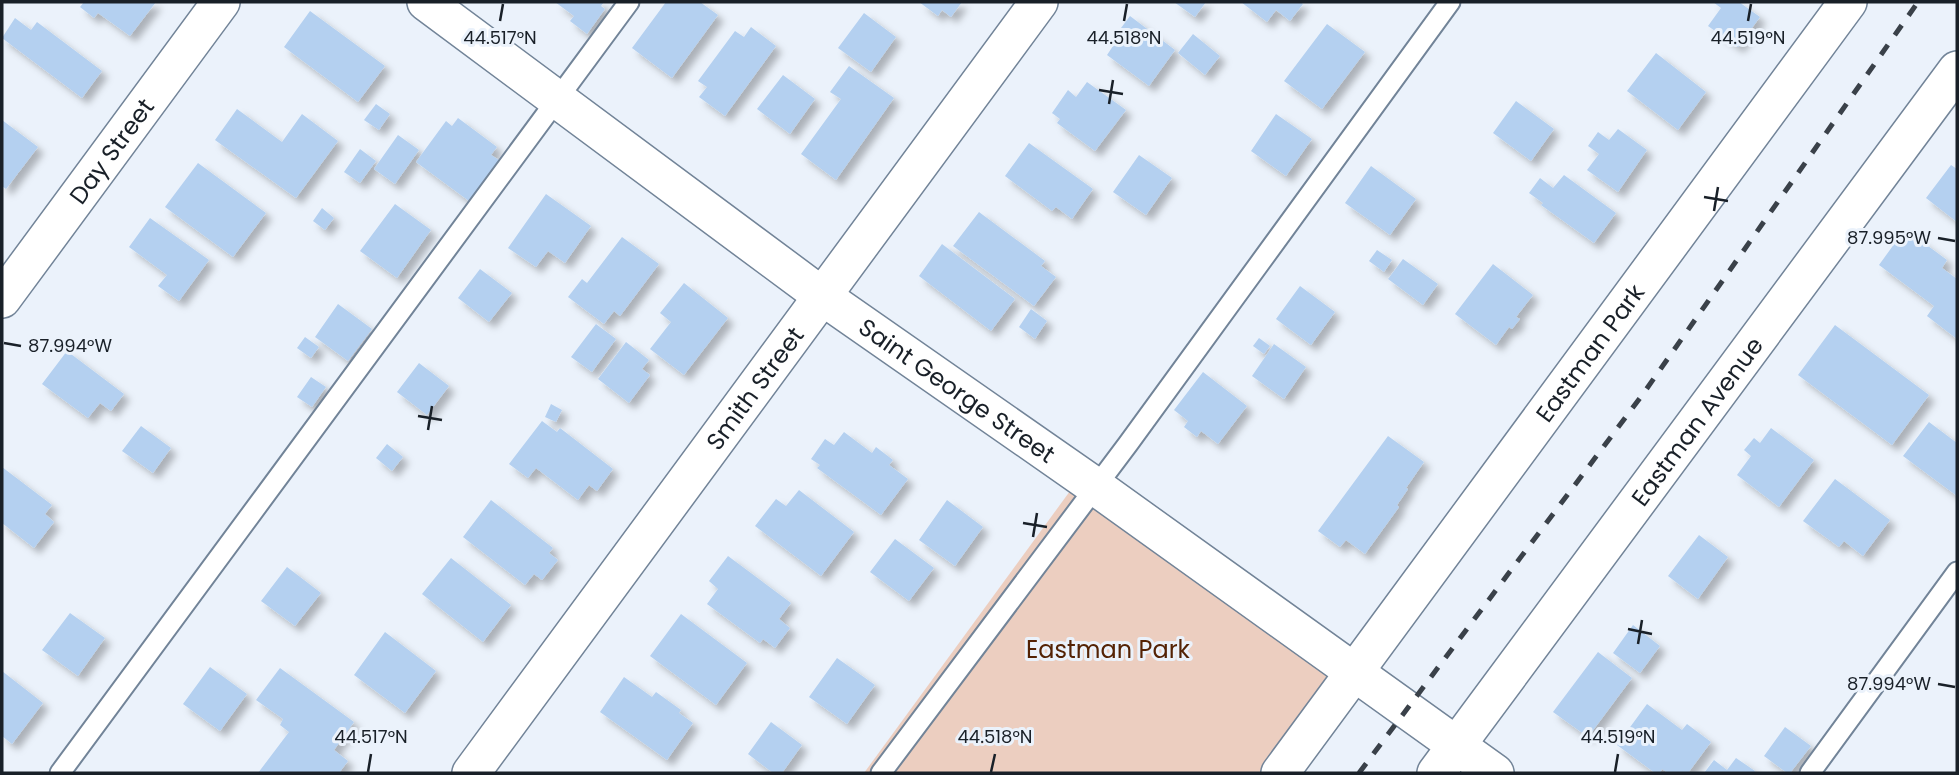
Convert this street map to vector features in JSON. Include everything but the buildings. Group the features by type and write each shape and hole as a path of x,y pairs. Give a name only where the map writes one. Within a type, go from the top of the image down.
{"street":[{"name":"Day Street","path":"2,299 221,2"},
{"name":"Saint George Street","path":"426,2 822,296 1096,486 1354,673 1446,760 1495,773"},
{"name":"Smith Street","path":"471,773 1039,2"},
{"name":"Eastman Park","path":"1280,773 1848,2"},
{"name":"Eastman Avenue","path":"1446,760 1957,70"}],"lane":[{"path":"60,773 629,2"},
{"path":"881,773 1096,486 1450,2"},
{"path":"1810,773 1957,572"}],"green space":[{"name":"Eastman Park","path":"1081,476 1354,673 1280,773 864,773"}],"railway":[{"path":"1359,773 1643,394 1918,2"}]}
